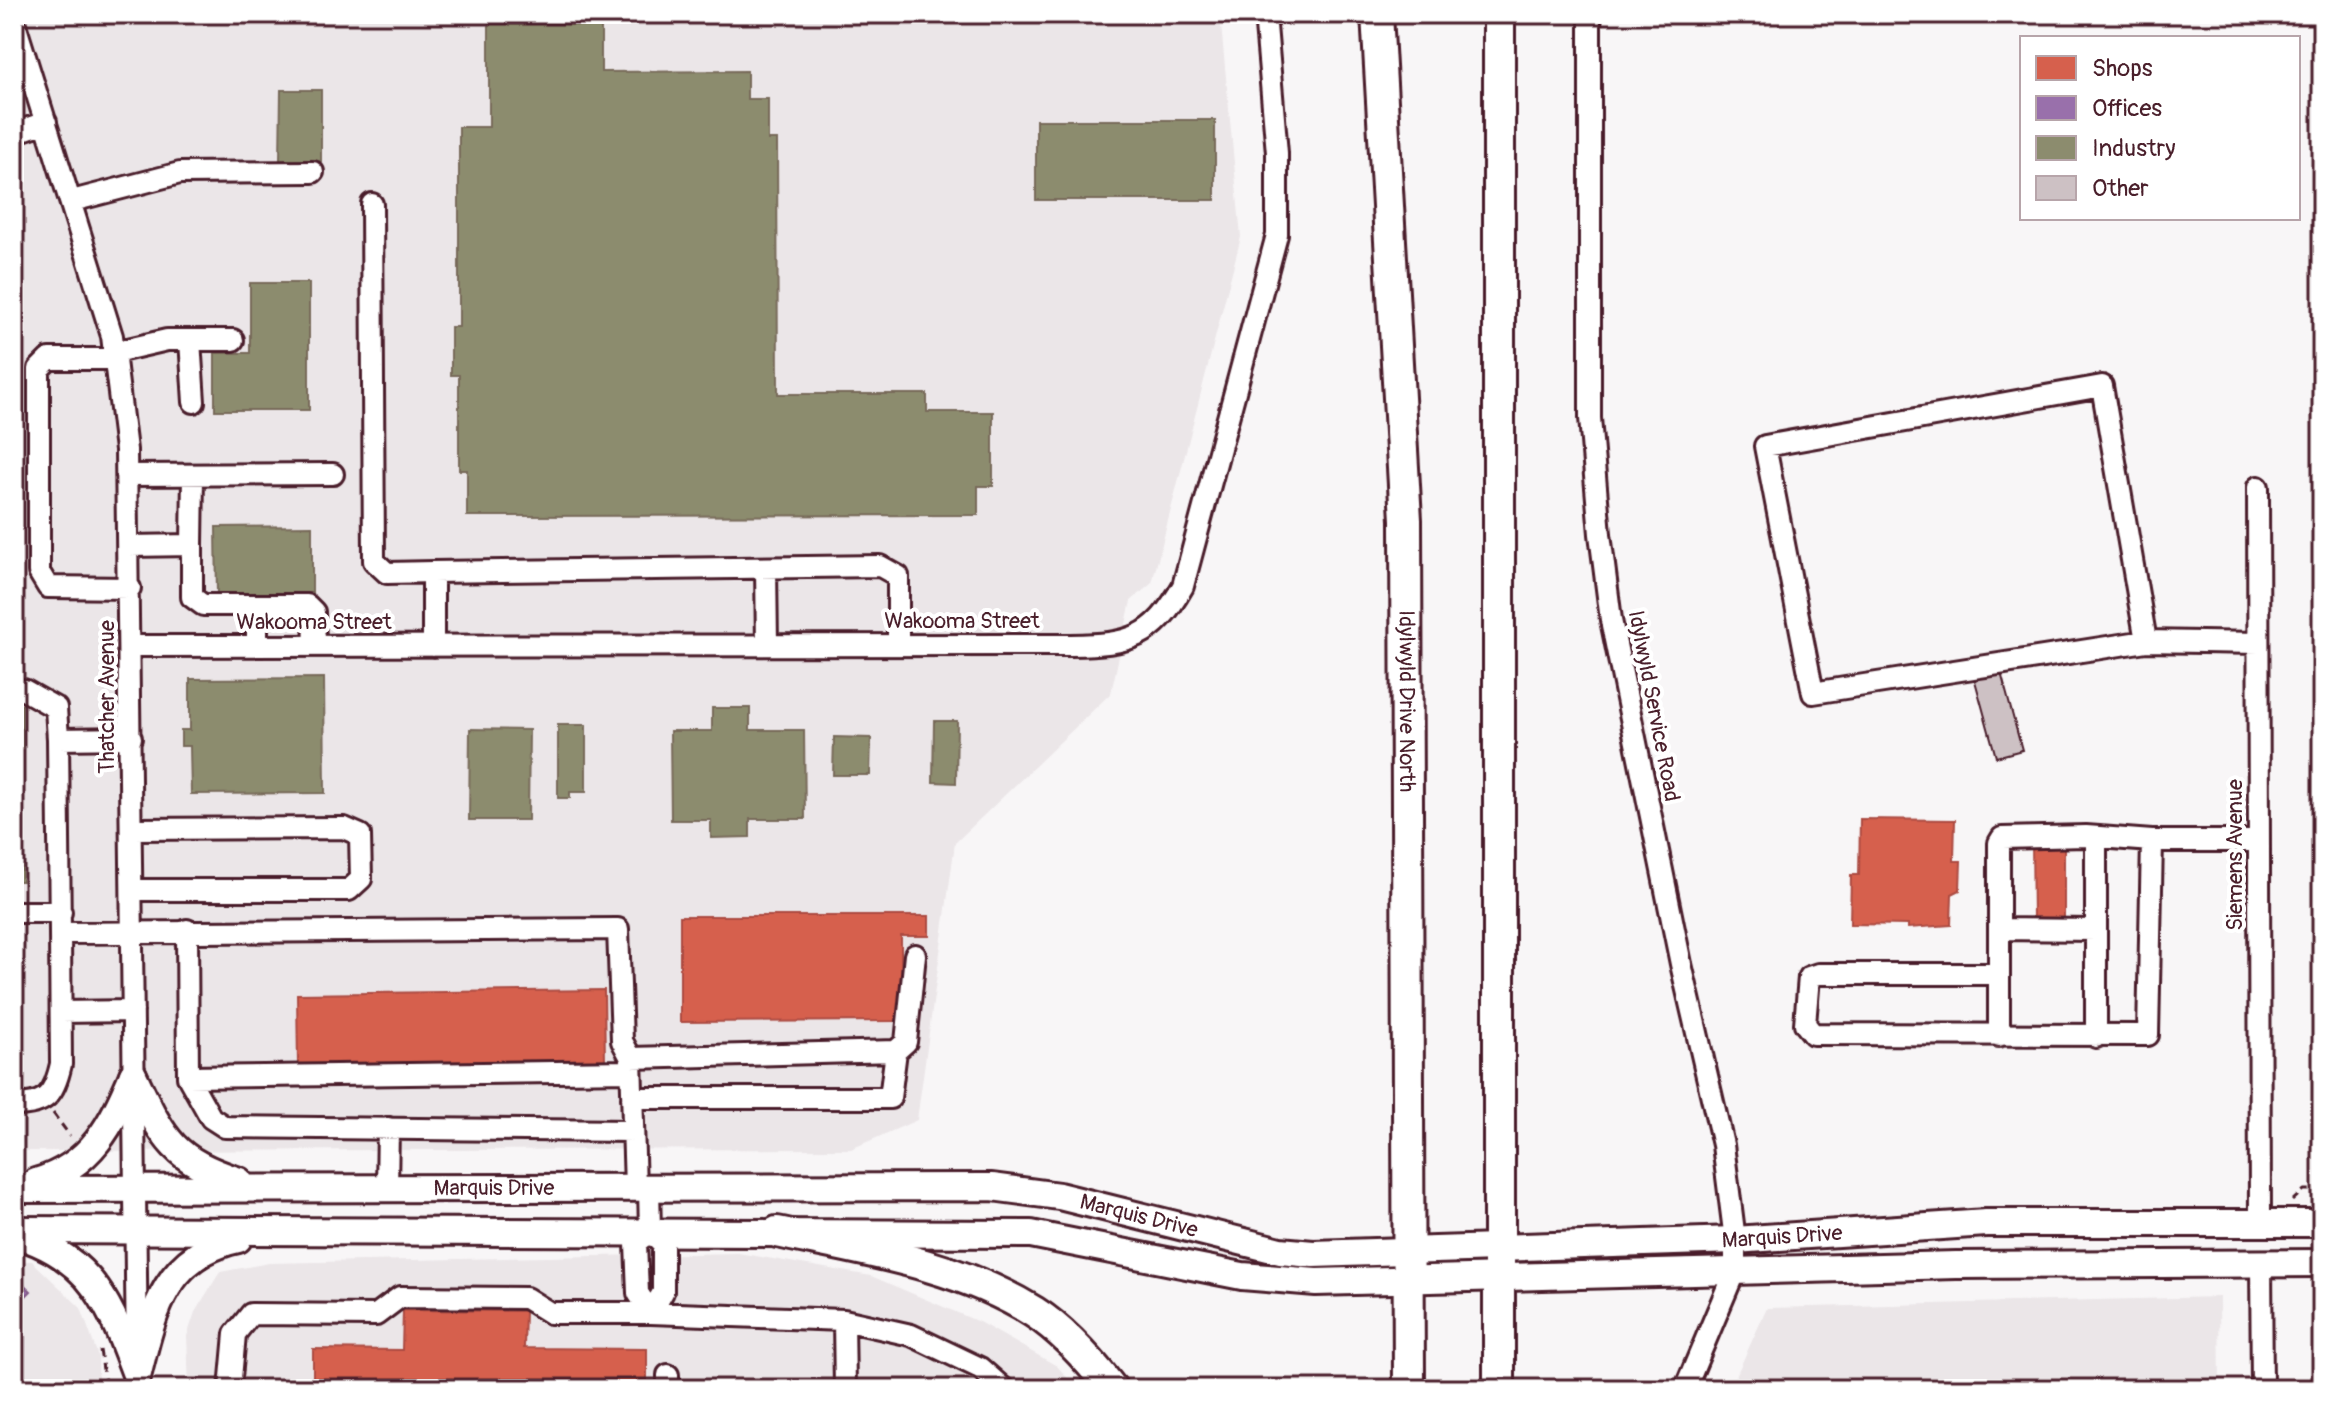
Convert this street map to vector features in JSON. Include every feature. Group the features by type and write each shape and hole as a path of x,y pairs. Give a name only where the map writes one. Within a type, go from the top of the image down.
{"highway":[{"name":"Idylwyld Drive North","path":"1377,14 1406,520 1409,1389"},
{"path":"1499,14 1499,1389"},
{"path":"777,1232 898,1257 966,1280 1020,1305 1063,1335 1112,1389"}],"main road":[{"path":"133,1075 176,1152 210,1172 262,1188"},
{"path":"14,1188 58,1175 83,1158 113,1123 133,1075"},
{"name":"Marquis Drive","path":"14,1188 992,1187 1059,1196 1280,1251 1409,1266 1499,1264 1735,1270 2322,1263"},
{"path":"2260,1222 2261,1263"},
{"name":"Marquis Drive","path":"1499,1264 1735,1240 1986,1223 2322,1223"},
{"path":"137,1383 151,1322 171,1279 210,1245 276,1231"},
{"name":"Marquis Drive","path":"14,1232 1031,1234 1242,1276 1316,1282 1409,1266"},
{"path":"14,1232 56,1250 89,1276 119,1328 137,1383"}],"street":[{"name":"Wakooma Street","path":"131,646 1071,645 1133,640 1157,626 1183,586 1277,235 1277,153 1265,14"},
{"name":"Idylwyld Service Road","path":"1590,14 1590,418 1600,534 1611,620 1681,964 1730,1179 1735,1240 1735,1270 1685,1389"},
{"name":"Thatcher Avenue","path":"14,21 72,201 115,355 127,475 137,1383"},
{"path":"14,133 46,122"},
{"path":"72,201 180,173 313,172"},
{"path":"372,204 374,561 387,573 880,566 898,576 898,645"},
{"path":"130,588 48,587 39,572 39,369 49,359 115,355 167,340 233,340"},
{"path":"190,340 194,402"},
{"path":"2146,641 2102,386 1765,446 1813,693 2146,641 2258,643"},
{"path":"127,475 333,474"},
{"path":"193,475 192,597 203,605 307,605 314,612 315,646"},
{"name":"Siemens Avenue","path":"2258,487 2260,1222"},
{"path":"129,546 192,545"},
{"path":"766,568 767,645"},
{"path":"433,572 433,646"},
{"path":"257,605 257,646"},
{"path":"14,690 24,690 56,708 61,912 61,1064 57,1084 49,1098 43,1101 14,1105"},
{"path":"58,739 131,738"},
{"path":"132,829 344,828 360,835 361,879 349,890 132,890"},
{"path":"2096,837 2096,1037"},
{"path":"1999,1036 1999,843 2002,838 2258,841"},
{"path":"1999,974 1818,974 1809,977 1806,984 1805,1024 1813,1034 2142,1038 2150,1031 2152,841"},
{"path":"14,912 61,912"},
{"path":"60,933 618,929 622,1041 631,1065 633,1131 650,1231 636,1243 638,1293 651,1313"},
{"path":"1999,929 2096,930"},
{"path":"187,930 188,1077 211,1118 225,1127 633,1131"},
{"path":"188,1077 631,1065 896,1051 906,1042 915,955"},
{"path":"61,1012 133,1011"},
{"path":"632,1098 890,1098 896,1051"},
{"path":"387,1188 388,1128"},
{"path":"2261,1263 2262,1389"},
{"path":"230,1389 235,1334 251,1314 376,1315 400,1297 526,1298 550,1313 651,1313 844,1320 911,1335 980,1368 1004,1389"},
{"path":"844,1320 845,1389"}],"path":[{"path":"43,1101 78,1145"}],"shaded area":[{"path":"14,14 1220,14 1241,237 1152,583 1131,601 1111,693 955,843 917,1120 851,1149 14,1151"},
{"path":"738,1253 871,1276 979,1322 1057,1366 1077,1389 189,1389 187,1336 195,1312 220,1272 269,1263"},
{"path":"14,1261 32,1261 81,1308 98,1356 98,1389 14,1389"},
{"path":"2219,1297 2220,1389 1730,1389 1767,1308"}],"building: Shops":[{"path":"1860,819 1955,820 1954,861 1961,861 1960,890 1952,894 1951,925 1908,928 1908,925 1850,924 1851,875 1859,875"},
{"path":"2032,842 2064,842 2064,920 2033,920"},
{"path":"680,916 929,916 929,936 901,936 901,1021 680,1022"},
{"path":"14,943 18,943 18,992 14,992"},
{"path":"604,990 605,1064 298,1067 297,994"},
{"path":"403,1310 525,1311 524,1348 647,1349 647,1389 313,1389 313,1349 402,1350"}],"building: Offices":[{"path":"18,1279 31,1291 25,1297 24,1388 14,1388 14,1283"}],"building: Industry":[{"path":"489,24 601,24 601,72 747,71 747,99 768,99 768,140 777,140 778,394 927,394 927,412 993,412 993,486 978,486 978,515 467,516 467,470 459,470 459,375 451,375 451,327 459,327 459,127 489,127"},
{"path":"281,90 321,90 321,161 280,161"},
{"path":"1036,120 1215,120 1215,200 1036,200"},
{"path":"250,283 309,283 309,410 215,410 215,353 250,353"},
{"path":"312,526 312,597 217,597 216,527"},
{"path":"324,678 325,793 191,794 190,746 181,746 181,730 190,730 190,679"},
{"path":"14,705 22,705 22,881 14,881"},
{"path":"712,708 750,708 750,730 804,730 805,819 750,819 750,837 711,838 711,820 671,820 670,731 712,731"},
{"path":"934,721 957,721 956,783 933,782"},
{"path":"558,725 586,725 586,792 570,792 570,798 558,798"},
{"path":"470,729 529,730 528,820 469,820"},
{"path":"834,737 871,738 870,775 833,775"}],"building: Other":[{"path":"2000,669 2022,750 1996,757 1974,677"}]}
